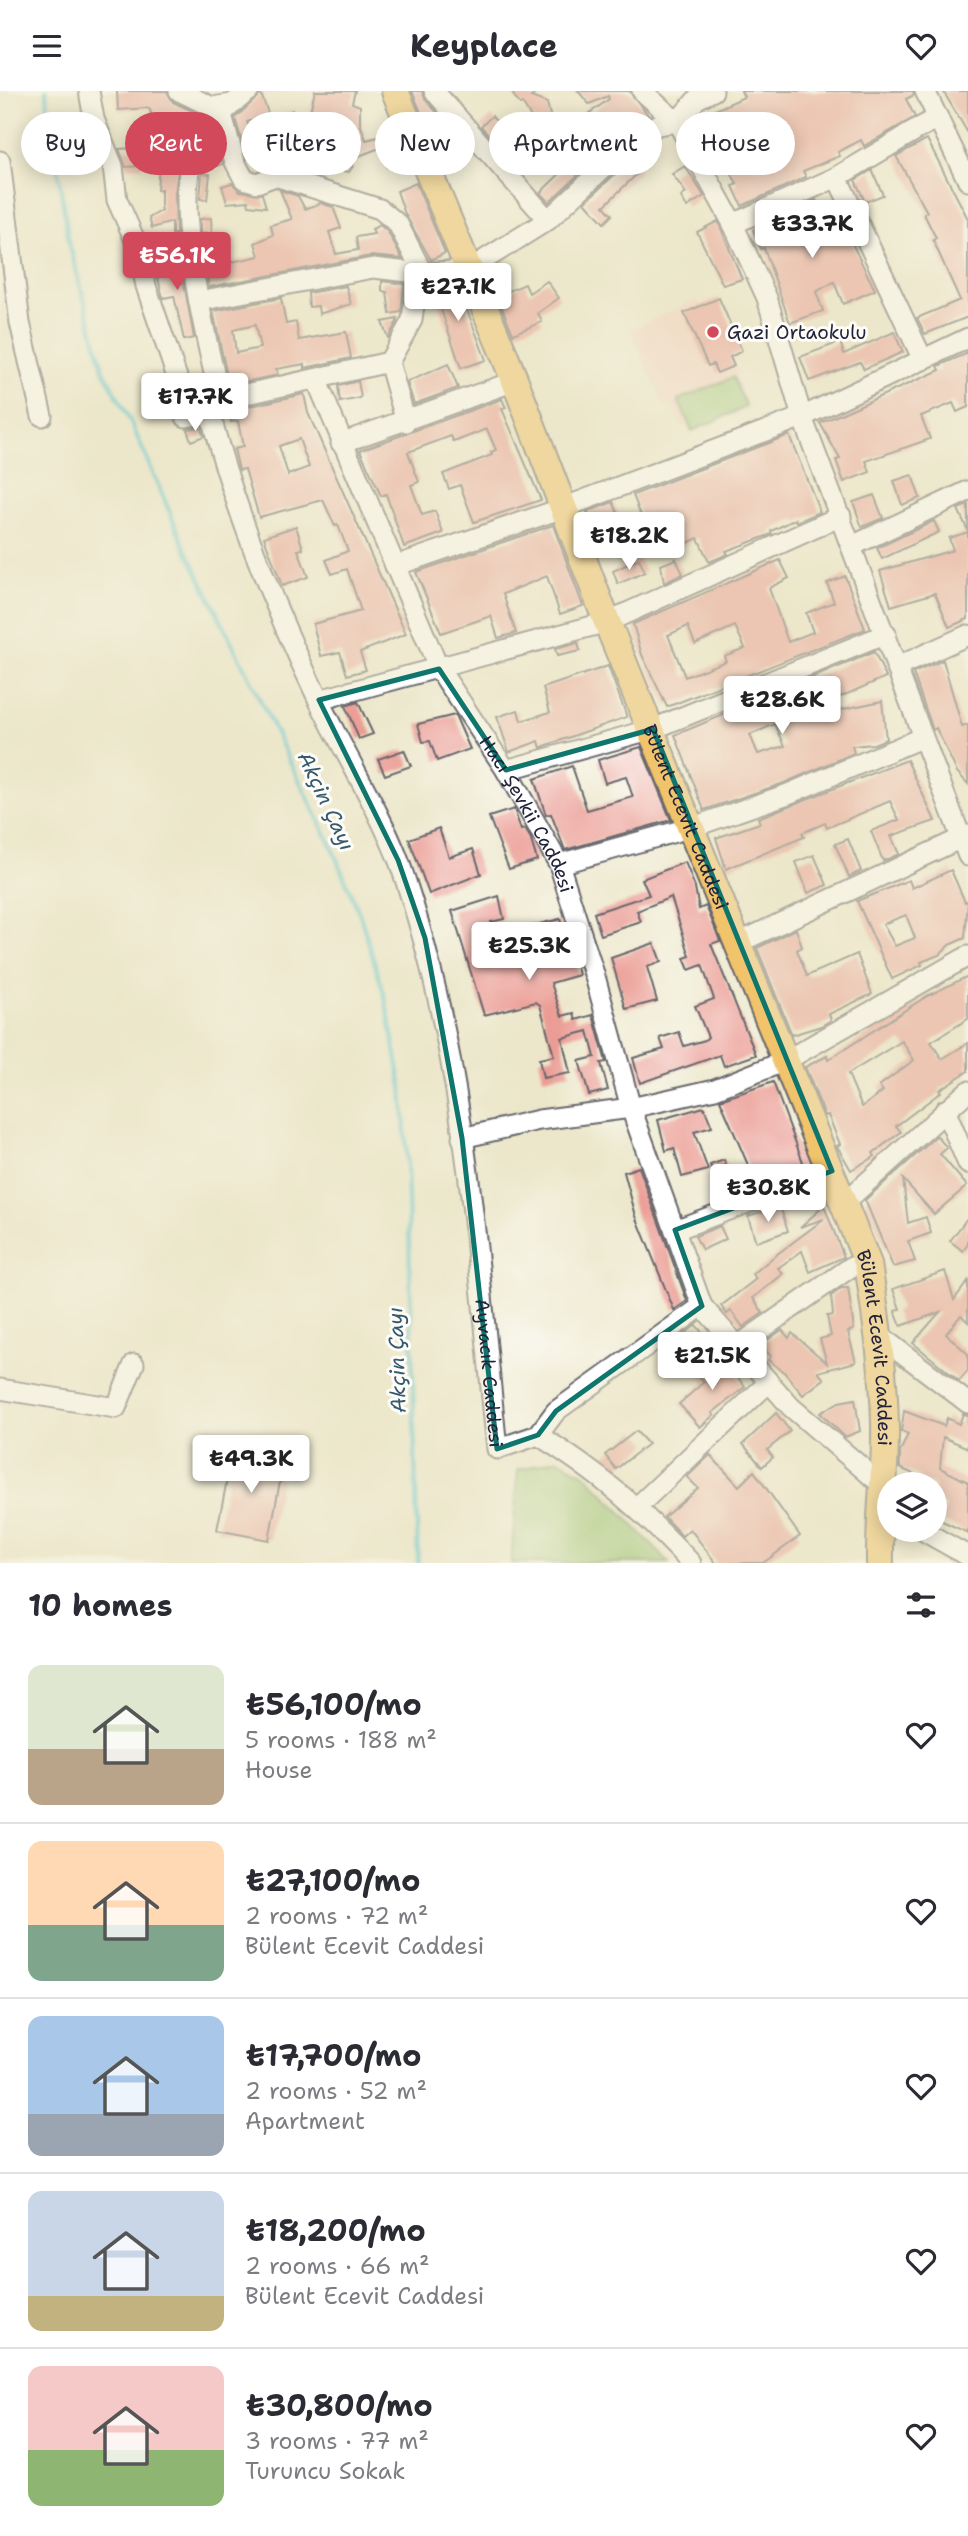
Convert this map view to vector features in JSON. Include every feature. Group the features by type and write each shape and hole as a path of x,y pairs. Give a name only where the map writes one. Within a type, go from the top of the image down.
{"main road":[{"name":"Bülent Ecevit Caddesi","path":"395,91 515,381 607,622 693,827 868,1264 880,1336 885,1426 884,1472"},
{"name":"Bülent Ecevit Caddesi","path":"880,1563 881,1542"}],"street":[{"path":"89,91 94,119 113,166 117,200 138,247 146,285 181,389 186,417 316,379 389,362"},
{"path":"179,91 212,107 227,110"},
{"path":"249,91 227,110 199,142 188,174 187,221 215,407 257,563 319,701 398,860 425,938 447,1032 462,1138 539,1120 631,1108 715,1089 785,1061 968,956"},
{"path":"434,91 548,221"},
{"path":"642,91 676,122"},
{"path":"925,91 968,181"},
{"path":"686,112 702,94"},
{"path":"227,110 235,162 244,179 257,183 275,176 380,209 398,225 419,266 412,320 389,362 407,422"},
{"path":"733,224 837,177 938,117"},
{"path":"199,301 373,268 418,273 468,270 548,221 657,125 676,123"},
{"path":"0,161 10,324 42,416"},
{"path":"706,175 733,224 767,298 802,417 886,634 921,738 966,843 738,943"},
{"path":"837,177 923,360"},
{"path":"395,566 564,508 802,417 968,338"},
{"name":"Hacı Şevkii Caddesi","path":"316,379 439,669 506,770 559,864 596,980 631,1108 702,1306 791,1408 877,1495"},
{"path":"341,443 407,422 515,381"},
{"path":"852,546 968,491"},
{"path":"319,701 607,622 841,516"},
{"path":"506,770 653,729 886,634"},
{"path":"897,667 968,635"},
{"path":"559,864 693,827 788,795 921,738"},
{"path":"844,1203 968,1091"},
{"path":"944,1110 968,1164"},
{"name":"Ayvacık Caddesi","path":"462,1138 497,1449 538,1435 581,1462 638,1506 691,1563"},
{"path":"675,1230 832,1171"},
{"path":"736,1347 851,1266 868,1264"},
{"path":"538,1435 556,1411 702,1306"},
{"path":"880,1336 968,1403"},
{"path":"0,1389 116,1408 134,1364"},
{"path":"638,1506 768,1383"},
{"path":"943,1542 968,1556"}],"highlighted area":[{"path":"439,669 506,770 653,729 832,1171 675,1230 702,1306 556,1411 538,1435 497,1449 462,1138 425,938 398,860 319,700"}],"shaded area":[{"path":"696,299 701,306 684,313 707,366 713,364 717,373 734,366 738,371 736,376 677,401 688,425 682,427 672,406 664,405 631,329"}],"green space":[{"path":"733,377 746,407 692,431 678,400"},
{"path":"557,1459 585,1474 669,1563 511,1563 518,1470"}],"building":[{"path":"117,91 167,91 173,102 194,112 151,112 149,108 118,110"},
{"path":"315,91 355,91 352,103 360,106 360,112 310,112"},
{"path":"412,91 422,91 436,112 421,112"},
{"path":"515,91 539,91 531,97 547,103 549,112 528,112 513,95"},
{"path":"578,91 629,91 646,112 591,112 609,99 608,96 589,104"},
{"path":"741,91 913,91 914,95 906,99 915,117 864,146 861,140 838,152 840,156 803,171 806,177 742,206 733,186 737,184 732,175 795,175 795,112 711,112 744,97"},
{"path":"943,91 968,91 968,133"},
{"path":"261,94 268,112 242,112"},
{"path":"241,112 241,138 235,118"},
{"path":"489,119 489,135 481,126"},
{"path":"361,126 366,140 375,138 375,150 361,155"},
{"path":"927,139 968,219 968,317 925,334 917,318 960,300 933,240 936,238 924,214 927,212 896,156"},
{"path":"119,149 125,149 125,164"},
{"path":"872,170 883,195 865,202 855,180"},
{"path":"676,172 676,175 691,175 704,196 687,207 681,197 686,193 672,174"},
{"path":"158,175 178,175 176,234 172,234 172,222 152,228 149,218 161,211 161,190 157,190"},
{"path":"202,175 210,175 207,200 200,199"},
{"path":"559,175 578,175 549,202 540,193"},
{"path":"614,175 636,175 604,206 612,215 604,223 585,202"},
{"path":"232,183 240,191 262,194 266,207 249,205 248,201 227,203 222,186"},
{"path":"416,183 445,253 431,260 405,214 397,191"},
{"path":"280,190 298,196 305,209 321,203 333,207 341,228 329,232 336,254 358,250 356,237 374,234 372,229 380,225 388,232 402,259 371,256 209,287 202,244 213,240 213,245 220,244 223,264 259,256 255,243 273,235 271,225 292,219"},
{"path":"816,200 829,223 839,217 875,290 843,304 834,282 816,292 823,311 790,323 764,248 761,249 753,230"},
{"path":"211,218 212,233 201,234 200,219"},
{"path":"718,221 742,279 723,285 697,232"},
{"path":"178,251 194,338 184,340 174,296 163,298 157,274 167,272 165,256"},
{"path":"382,281 404,284 401,312 390,314 387,292 382,291"},
{"path":"547,281 559,298 538,313 542,322 513,334 497,296 525,284 529,293"},
{"path":"457,283 486,360 461,368 437,298 427,298 429,285"},
{"path":"346,286 351,304 319,314 318,306 309,307 308,293"},
{"path":"281,298 286,324 296,322 299,340 346,332 351,358 305,368 305,364 276,369 278,375 229,385 213,311","holes":["255,325 260,348 236,353 233,330"]},
{"name":"Gazi Ortaokulu","path":"719,298 742,351 730,357 734,366 717,373 713,364 708,366 684,313"},
{"path":"397,319 397,322 388,338 382,322"},
{"path":"894,332 903,352 864,369 860,362 809,381 800,357 840,342 844,354"},
{"path":"968,353 968,407 957,412 953,403 921,416 930,439 866,461 870,472 844,482 836,460 840,459 820,423 940,370 938,366"},
{"path":"448,364 458,388 414,404 407,382"},
{"path":"358,381 361,398 340,402 338,386"},
{"path":"304,394 308,413 406,634 360,652 366,670 347,675 340,652 321,656 313,624 361,611 347,569 332,574 326,560 348,551 338,525 335,526 323,500 259,517 245,469 239,470 234,449 243,447 238,421 231,422 229,411","holes":["299,439 309,467 288,475 279,446"]},
{"path":"502,399 506,408 502,409 541,500 474,522 460,485 449,489 443,474 492,455 491,452 496,450 487,429 454,442 451,436 408,452 419,482 411,485 422,515 435,511 443,533 404,547 386,494 381,496 360,450"},
{"path":"200,427 204,436 191,441 187,429"},
{"path":"789,435 820,512 797,522 796,519 771,531 772,534 726,551 728,554 709,562 698,538 677,548 668,530 649,536 633,495"},
{"path":"912,475 920,498 902,505 894,481"},
{"path":"874,495 883,518 862,527 853,502"},
{"path":"613,502 623,523 597,534 587,512"},
{"path":"968,505 968,531 958,509"},
{"path":"934,521 939,532 882,559 877,548"},
{"path":"553,525 583,606 560,614 547,576 503,594 516,633 498,638 491,616 441,633 416,572"},
{"path":"296,526 303,549 298,550 308,577 282,586 264,537"},
{"path":"968,532 968,619 949,627 935,593 891,606 880,571 953,550 949,538"},
{"path":"639,559 645,572 618,584 613,571"},
{"path":"676,559 683,574 664,583 661,565"},
{"path":"780,560 789,578 769,588 788,642 813,632 806,613 834,602 827,583 845,576 865,629 667,707 642,655 633,624","holes":["688,626 695,644 735,626 745,648 724,656 726,661 685,677 668,635"]},
{"path":"578,643 580,651 557,656 555,649"},
{"path":"874,652 886,677 808,711 810,716 882,701 886,739 874,744 852,746 854,753 784,783 704,810 675,735 740,708 741,711 767,700 766,697","holes":["775,724 785,746 758,754 750,735"]},
{"path":"943,660 962,727 968,725 968,784 957,772 936,728 933,730 913,673"},
{"path":"608,666 627,717 541,748 539,741 509,752 497,717 518,710 521,721 550,712 543,688"},
{"path":"358,702 373,734 359,739 345,706"},
{"path":"455,715 470,749 437,761 430,741 423,742 418,724"},
{"path":"641,747 671,820 565,850 551,814 546,815 534,779 572,766 587,810 633,797 626,777 605,783 598,760"},
{"path":"404,750 411,766 385,775 378,759"},
{"path":"907,760 935,821 891,836 899,854 883,861 871,831 899,820 890,801 827,828 825,823 802,833 804,837 726,869 716,838 760,823 758,818"},
{"path":"514,809 521,830 525,829 530,837 537,860 509,869 489,817"},
{"path":"439,828 449,857 473,849 481,874 429,894 409,839"},
{"path":"848,839 861,871 849,877 835,844"},
{"path":"814,855 827,885 808,893 796,862"},
{"path":"685,862 695,887 699,909 706,906 720,941 711,944 756,1055 724,1066 720,1055 640,1083 633,1058 664,1049 660,1038 679,1032 684,1046 705,1040 708,1037 695,1006 714,999 702,965 689,970 684,958 690,956 671,897 637,911 641,922 601,935 594,913 649,895 642,879"},
{"path":"951,870 965,902 968,901 965,938 949,945 939,955 921,962 922,965 892,979 857,901 909,880 912,888","holes":["906,915 915,938 895,946 883,924"]},
{"path":"499,896 504,919 491,922 501,956 528,949 523,928 560,919 564,934 568,934 579,975 551,983 562,1016 574,1013 576,1020 593,1015 606,1062 601,1063 608,1090 589,1095 579,1061 595,1057 588,1031 562,1038 570,1073 543,1078 539,1059 554,1056 540,1005 536,1002 484,1015 452,911"},
{"path":"796,929 802,947 797,950 807,976 857,954 872,994 829,1014 831,1020 821,1026 792,1035 757,948"},
{"path":"654,943 661,962 647,967 657,1001 626,1009 611,958"},
{"path":"968,976 968,1019 931,1042 942,1059 968,1043 968,1071 939,1090 941,1092 896,1126 901,1132 873,1153 875,1156 851,1170 837,1146 840,1144 805,1067 827,1056 828,1060 927,996","holes":["902,1041 914,1060 879,1086 883,1091 862,1107 848,1074"]},
{"path":"773,1082 804,1165 768,1177 769,1180 757,1186 720,1100"},
{"path":"704,1107 712,1127 694,1132 708,1170 682,1177 674,1148 666,1151 658,1120"},
{"path":"937,1136 947,1148 940,1154 967,1186 934,1214 903,1179 908,1223 926,1217 931,1233 908,1241 915,1261 893,1267 865,1200"},
{"path":"724,1160 736,1192 722,1197 710,1165"},
{"path":"639,1167 687,1301 674,1310 636,1216 624,1172"},
{"path":"780,1206 788,1231 756,1242 748,1216"},
{"path":"824,1206 844,1257 810,1272 802,1251 778,1268 783,1274 753,1298 763,1313 743,1327 731,1311 727,1314 721,1306 756,1279 753,1274 824,1219 800,1227"},
{"path":"968,1217 968,1244 963,1251 950,1241"},
{"path":"720,1226 726,1239 702,1250 695,1236"},
{"path":"945,1271 954,1300 968,1281 968,1322 961,1315 946,1334 968,1354 968,1371 959,1381 913,1343 940,1312 901,1326 895,1311 900,1309 893,1289"},
{"path":"842,1288 848,1288 854,1329 848,1332 856,1362 818,1372 824,1379 803,1395 784,1372 768,1360 771,1356 760,1345 782,1330 789,1338 792,1333 827,1363 820,1339 831,1336 827,1316 833,1315 831,1296"},
{"path":"696,1325 708,1340 678,1363 666,1348"},
{"path":"723,1358 745,1387 712,1413 714,1415 700,1427 679,1404 704,1382 699,1376"},
{"path":"855,1399 860,1431 845,1437 820,1413 839,1402"},
{"path":"904,1411 944,1426 947,1418 959,1424 963,1414 968,1415 968,1448 943,1437 940,1468 968,1482 968,1533 947,1523 947,1472 909,1472 900,1468 900,1452 908,1434 901,1431"},
{"path":"776,1413 790,1431 767,1450 773,1457 762,1467 743,1444"},
{"path":"636,1431 648,1444 616,1469 605,1455"},
{"path":"233,1450 284,1460 269,1540 217,1530"},
{"path":"710,1455 739,1486 754,1471 800,1536 763,1563 716,1563 690,1529 682,1536 664,1517 698,1488 687,1477"}],"waterway":[{"name":"Akçin Çayı","path":"46,91 69,243 103,369 133,427 184,545 330,843 360,915 385,997 402,1087 407,1161 418,1563"}],"place":[{"name":"Gazi Ortaokulu","path":"713,332"}]}
